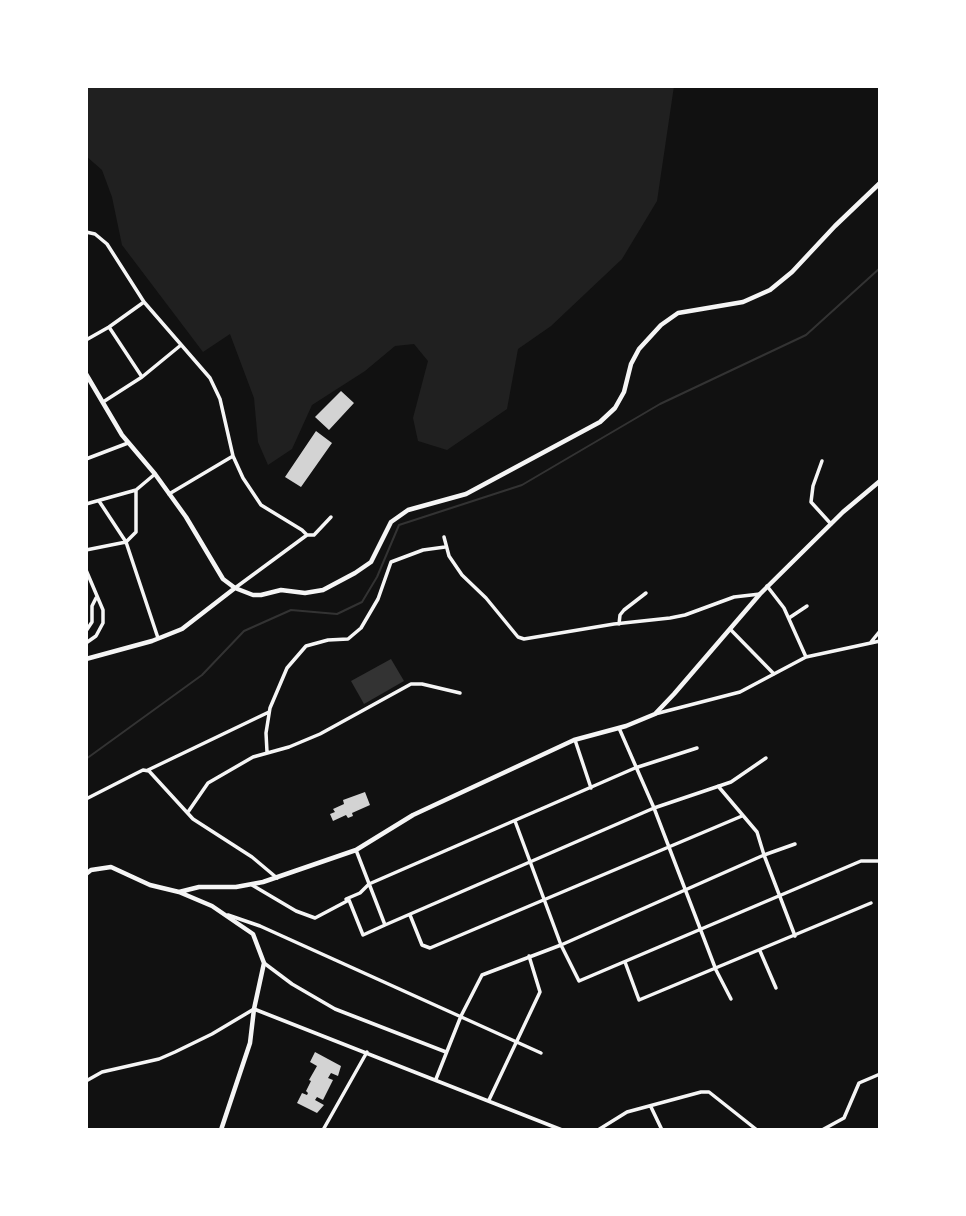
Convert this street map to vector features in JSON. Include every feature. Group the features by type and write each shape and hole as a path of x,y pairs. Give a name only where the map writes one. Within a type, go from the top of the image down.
{"street":[{"path":"86,374 88,383 128,443 187,517 223,579 235,589 261,595 281,590 304,593 323,590 371,562 391,522 408,510 466,494 600,422 615,408 624,392 631,364 639,349 661,325 678,313 743,302 770,290 792,272 880,183"},
{"path":"86,232 94,234 107,244 144,302 210,378 220,399 233,456 243,478 261,505 307,535"},
{"path":"86,340 144,302"},
{"path":"109,327 142,377"},
{"path":"101,403 142,377 181,345"},
{"path":"86,459 128,443"},
{"path":"169,494 233,456"},
{"path":"822,461 813,486 811,502 831,524"},
{"path":"86,505 136,489 155,474"},
{"path":"654,714 767,586 880,481"},
{"path":"86,550 126,542 138,527 136,489"},
{"path":"99,501 126,542 158,638"},
{"path":"86,659 182,629 307,535 314,535 331,517"},
{"path":"444,537 445,547 462,575 486,598 518,638 685,615 734,597 760,594"},
{"path":"267,753 265,733 270,712 287,668 306,646 328,640 348,639 361,628 378,599 391,562 424,550 445,547"},
{"path":"86,570 103,610 103,623 96,636 86,643"},
{"path":"767,586 784,608 806,657"},
{"path":"619,624 624,610 646,593"},
{"path":"86,631 92,622 92,606 96,598"},
{"path":"86,606 92,606"},
{"path":"789,618 807,606"},
{"path":"730,629 774,674"},
{"path":"870,643 880,631"},
{"path":"179,892 199,887 236,887 251,884 356,850 413,815 574,740 619,728 654,714 740,692 806,657 880,641"},
{"path":"188,812 208,783 253,757 320,734 411,684 460,693"},
{"path":"86,799 270,712"},
{"path":"619,728 654,808 716,970 732,999"},
{"path":"574,740 591,788"},
{"path":"251,884 296,911 315,918 360,893 369,884 635,768 698,748"},
{"path":"346,899 349,900 363,935 654,808 731,782 766,758"},
{"path":"147,771 205,828 252,857 277,877"},
{"path":"718,786 757,832 794,936"},
{"path":"410,915 422,945 430,948 742,816"},
{"path":"516,821 561,944 579,981 861,861 880,861"},
{"path":"436,1079 461,1016 482,975 561,944 764,855 796,844"},
{"path":"356,850 385,925"},
{"path":"86,874 91,870 111,867 150,885 179,892 212,906 253,934 264,963 292,984 335,1009 446,1052"},
{"path":"624,961 639,1000 871,903"},
{"path":"223,914 260,926 541,1053"},
{"path":"760,951 776,988"},
{"path":"489,1100 540,992 528,956"},
{"path":"221,1130 250,1043 264,963"},
{"path":"254,1009 562,1130"},
{"path":"86,1081 102,1072 159,1059 212,1034 254,1009"},
{"path":"323,1130 367,1052"},
{"path":"822,1130 844,1118 859,1083 880,1074"},
{"path":"598,1130 627,1112 709,1092 757,1130"},
{"path":"652,1107 662,1130"}],"shaded area":[{"path":"86,86 674,86 657,201 622,259 551,326 518,349 507,409 447,450 418,441 413,418 428,361 414,344 395,346 365,371 312,405 292,449 268,465 258,442 254,398 230,334 203,352 122,245 112,197 102,170 86,156"},
{"path":"391,659 404,681 364,704 351,681"}],"building":[{"path":"341,391 354,403 329,430 315,417"},
{"path":"316,431 332,443 301,487 285,477"},
{"path":"365,792 370,805 352,813 353,816 348,818 346,815 333,821 330,814 335,812 333,809 344,804 343,800"},
{"path":"315,1052 341,1066 338,1076 331,1073 328,1078 333,1080 323,1100 317,1097 315,1100 324,1105 317,1113 297,1103 302,1093 308,1093 306,1091 311,1081 309,1080 317,1066 310,1062"}],"waterway":[{"path":"86,759 202,675 244,631 291,610 337,614 362,602 377,577 399,525 522,485 660,404 806,335 880,268"}]}
